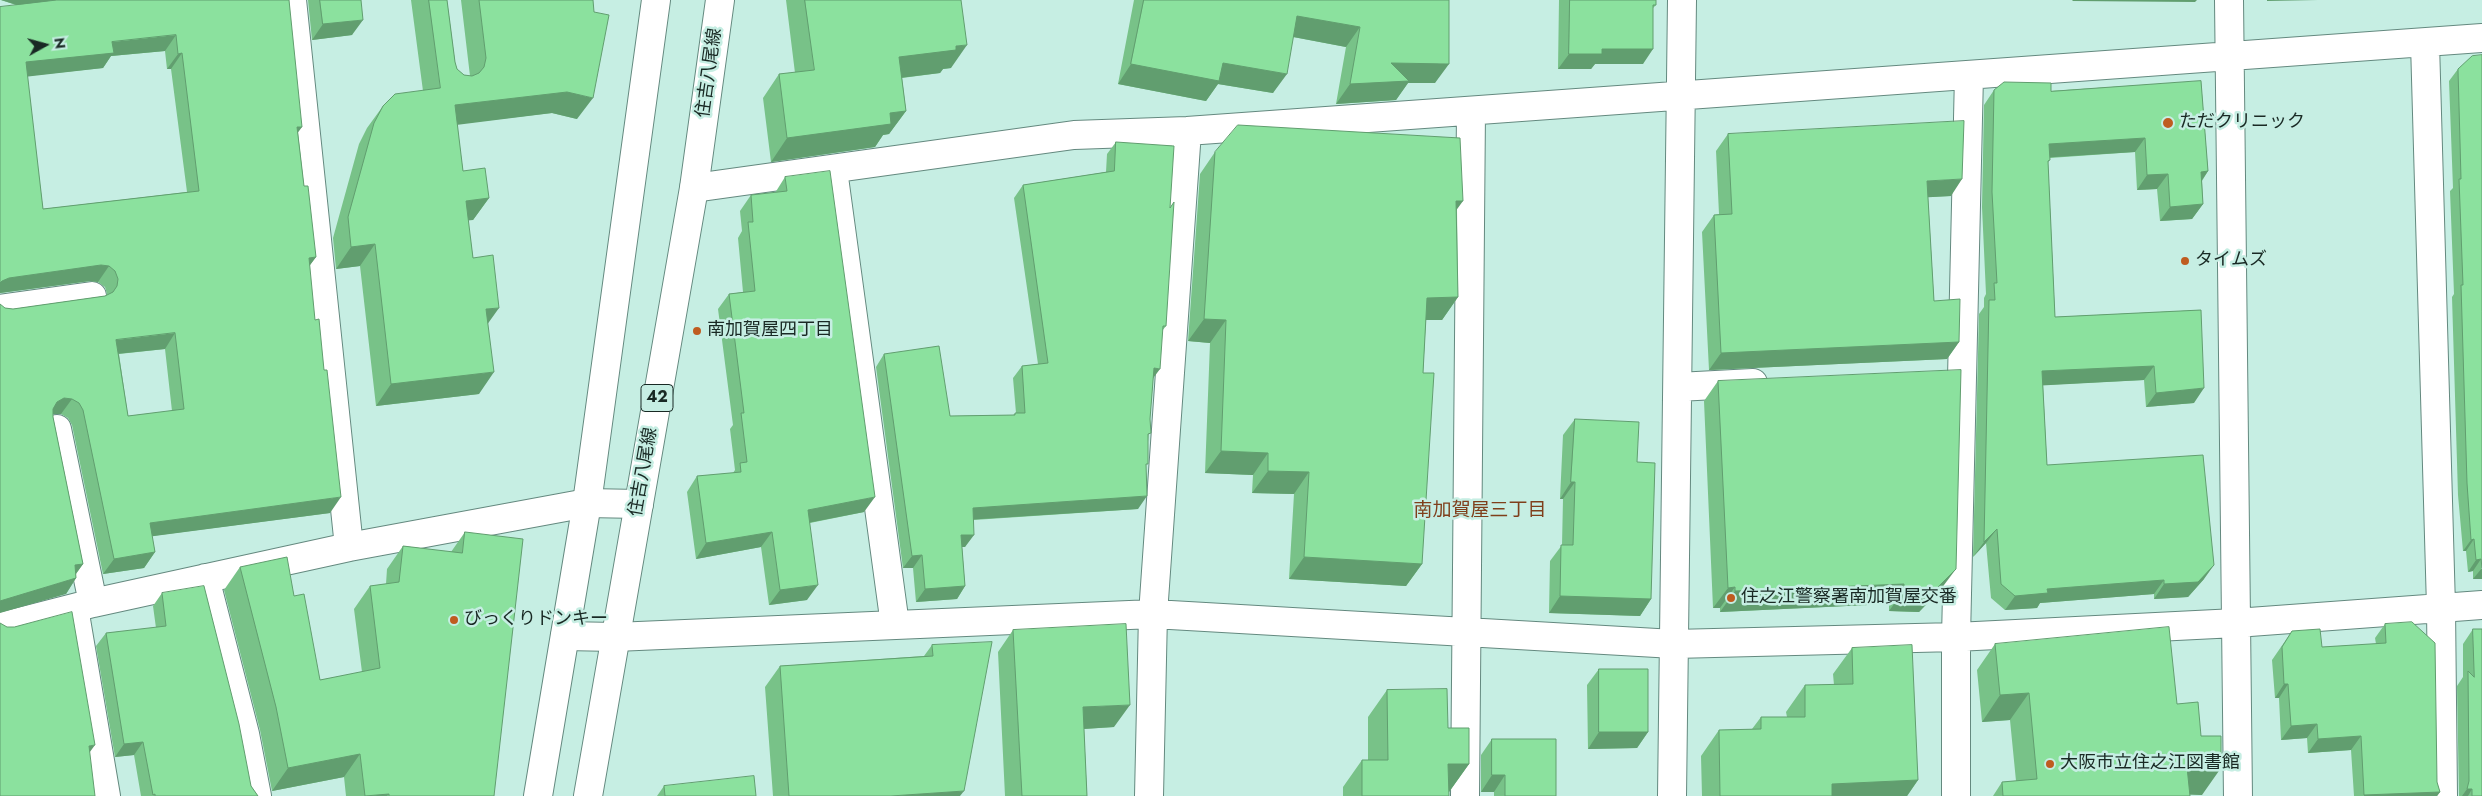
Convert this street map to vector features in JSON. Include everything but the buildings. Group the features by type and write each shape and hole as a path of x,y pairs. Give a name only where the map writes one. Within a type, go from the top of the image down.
{"street":[{"path":"292,0 349,546"},
{"path":"538,796 587,503 656,0"},
{"name":"住吉八尾線","path":"588,796 694,188 720,0"},
{"path":"1672,796 1682,0"},
{"path":"2228,0 2238,796"},
{"path":"694,188 1074,135 1187,131 1682,94 2229,58 2482,38"},
{"path":"2425,42 2441,607 2443,796"},
{"path":"1956,796 1956,637 1969,75"},
{"path":"1464,796 1471,111"},
{"path":"1149,796 1153,614 1187,131"},
{"path":"833,170 895,625"},
{"path":"0,309 92,296"},
{"path":"1932,375 1962,374"},
{"path":"1678,386 1776,382"},
{"path":"57,429 84,605 106,796"},
{"path":"0,626 84,605 349,546 587,503 639,504"},
{"path":"205,578 245,734 257,796"},
{"path":"565,636 615,637 1153,614 1674,644 1956,637 2236,623 2482,605"}],"place":[{"name":"ただクリニック","path":"2168,123"},
{"name":"タイムズ","path":"2185,261"},
{"name":"南加賀屋四丁目","path":"697,331"},
{"name":"住之江警察署南加賀屋交番","path":"1731,598"},
{"name":"びっくりドンキー","path":"454,620"},
{"name":"大阪市立住之江図書館","path":"2050,764"}],"district":[{"name":"南加賀屋三丁目","path":"1480,511"}]}
